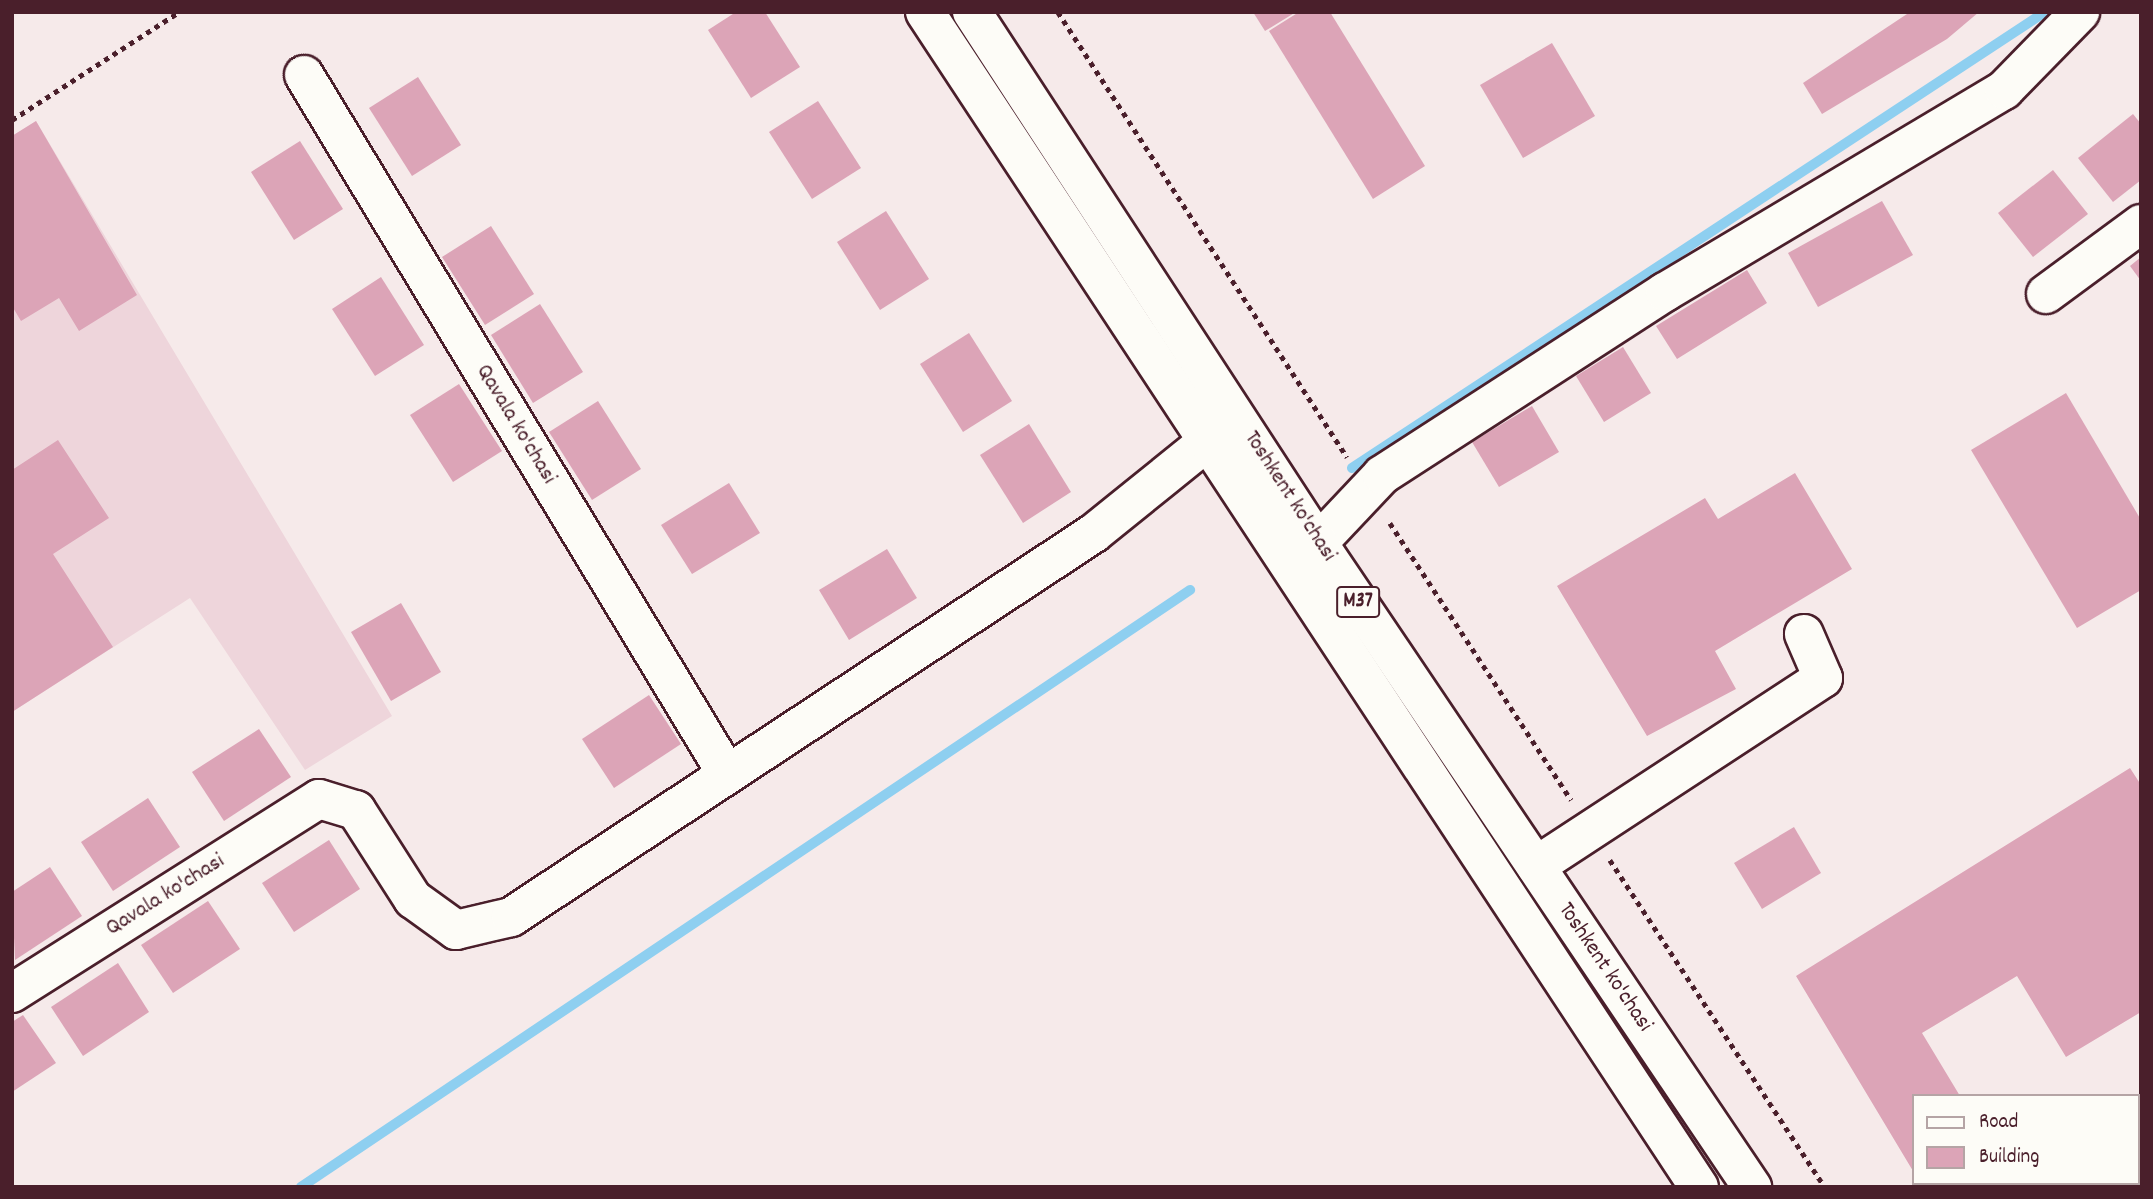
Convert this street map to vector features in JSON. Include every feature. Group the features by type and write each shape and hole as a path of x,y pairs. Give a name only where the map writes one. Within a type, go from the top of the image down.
{"main road":[{"name":"Toshkent ko'chasi","path":"925,12 1699,1187"},
{"name":"Toshkent ko'chasi","path":"972,12 1318,543 1752,1187"},
{"path":"1318,543 1382,475 1665,292 2004,90 2080,12"},
{"name":"Qavala ko'chasi","path":"12,993 319,799 356,810 413,899 456,930 511,917 727,774 304,75"},
{"path":"2046,294 2141,224"},
{"path":"727,774 1094,533 1208,441"},
{"path":"1536,866 1823,678 1804,634"}],"path":[{"path":"12,120 179,12"},
{"path":"1058,12 1825,1187"}],"shaded area":[{"path":"36,121 392,716 305,770 190,598 12,712 12,136"}],"building":[{"path":"736,12 765,12 800,67 751,98 708,30"},
{"path":"1253,12 1296,12 1265,31"},
{"path":"1299,12 1330,12 1425,166 1373,199 1269,31"},
{"path":"1910,12 1979,12 1947,39 1822,114 1803,83"},
{"path":"1552,43 1595,116 1523,158 1480,85"},
{"path":"418,77 461,145 412,176 369,108"},
{"path":"818,101 861,168 812,199 769,132"},
{"path":"2133,114 2141,124 2141,180 2113,202 2078,158"},
{"path":"36,121 137,295 79,331 59,298 21,321 12,306 12,136"},
{"path":"300,141 343,209 294,240 251,172"},
{"path":"2053,170 2088,214 2033,257 1998,213"},
{"path":"1882,201 1913,255 1818,307 1788,253"},
{"path":"886,211 929,279 880,310 837,242"},
{"path":"491,226 534,294 485,325 442,257"},
{"path":"2141,257 2141,281 2130,266"},
{"path":"1747,270 1767,303 1677,359 1656,326"},
{"path":"381,277 424,345 375,376 332,309"},
{"path":"540,304 583,372 533,403 491,335"},
{"path":"969,333 1012,401 963,432 920,364"},
{"path":"1623,347 1651,393 1604,422 1576,376"},
{"path":"459,384 502,451 453,482 410,415"},
{"path":"2066,393 2141,520 2141,590 2077,628 1971,450"},
{"path":"598,401 641,469 592,500 549,432"},
{"path":"1532,406 1559,452 1499,487 1472,442"},
{"path":"1029,424 1071,492 1023,523 980,455"},
{"path":"58,440 109,518 53,554 113,647 12,712 12,470"},
{"path":"1795,473 1852,569 1715,651 1736,689 1647,736 1557,586 1705,498 1718,519"},
{"path":"729,483 760,533 692,574 661,525"},
{"path":"887,549 917,598 849,640 819,590"},
{"path":"401,603 441,672 391,701 351,632"},
{"path":"649,695 681,744 614,788 582,739"},
{"path":"259,729 291,777 224,821 192,772"},
{"path":"2130,768 2141,785 2141,1012 2066,1057 2017,976 1922,1033 1959,1094 1912,1094 1912,1169 1796,976"},
{"path":"148,798 180,847 113,891 81,842"},
{"path":"1794,827 1821,873 1762,909 1734,863"},
{"path":"329,840 360,889 294,932 262,883"},
{"path":"50,867 82,916 15,960 12,892"},
{"path":"208,901 240,949 173,993 141,945"},
{"path":"118,963 149,1012 83,1056 51,1007"},
{"path":"23,1015 56,1063 12,1092 12,1022"}],"waterway":[{"path":"1352,468 2045,12"},
{"path":"301,1187 1190,590"}]}
